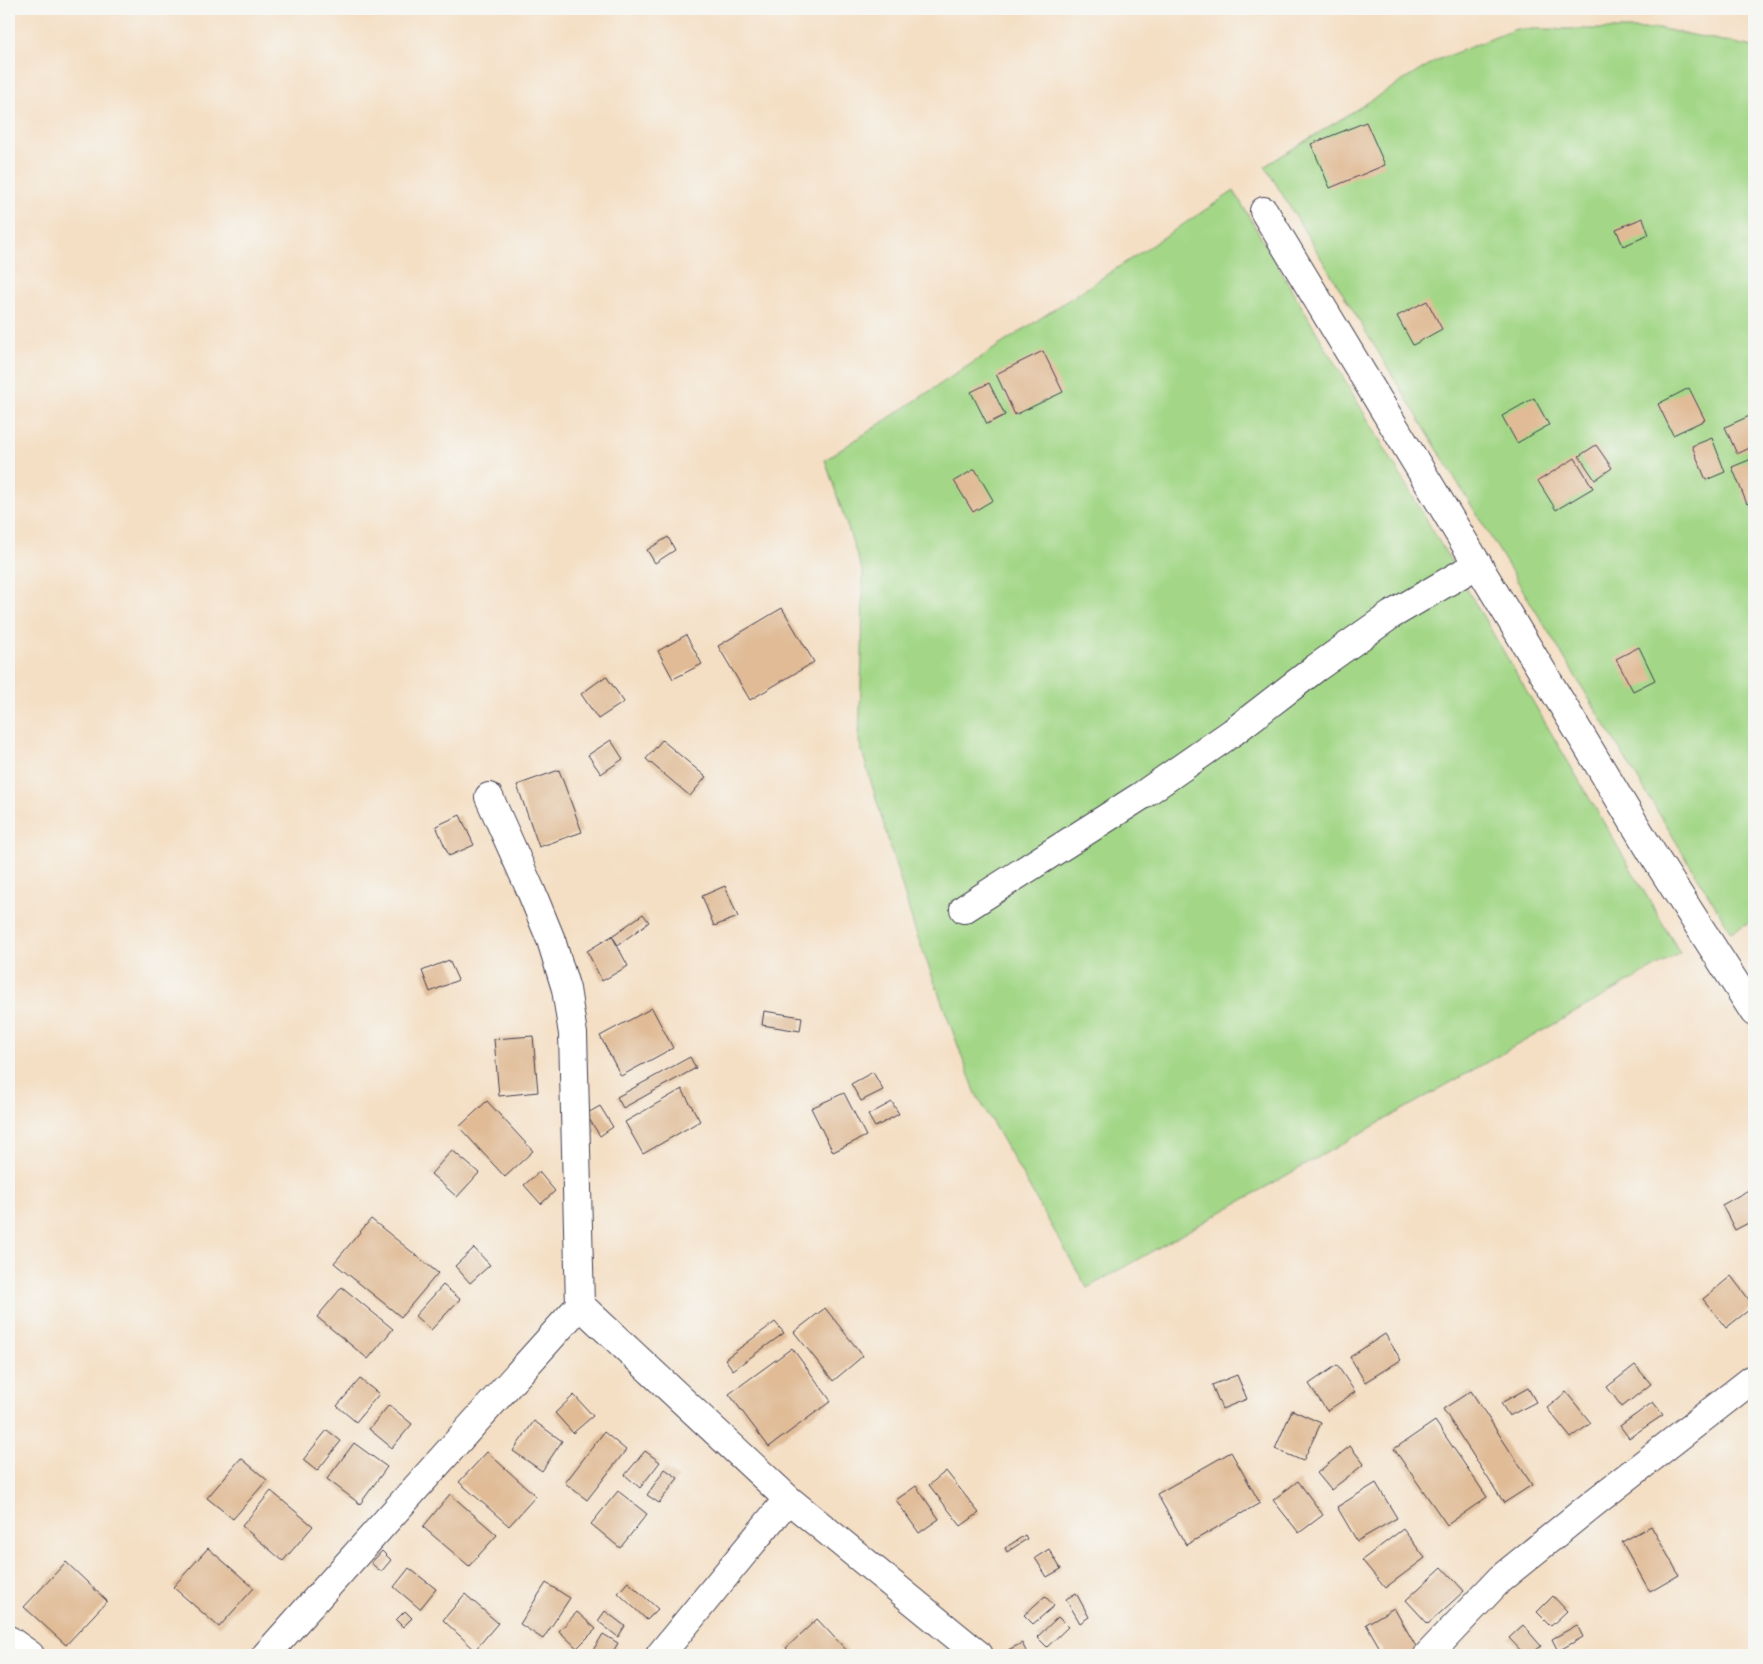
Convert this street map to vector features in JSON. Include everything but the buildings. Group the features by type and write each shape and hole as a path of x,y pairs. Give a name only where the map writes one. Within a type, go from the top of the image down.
{"street":[{"path":"1264,211 1652,853 1754,1012"},
{"path":"964,909 1149,790 1233,732 1316,668 1391,615 1478,564"},
{"path":"266,1655 580,1304 573,1034 566,989 531,891 489,796"},
{"path":"580,1304 788,1499 979,1655"},
{"path":"1428,1655 1500,1579 1754,1378"},
{"path":"660,1655 788,1499"},
{"path":"9,1640 30,1655"}],"green space":[{"path":"1516,29 1662,29 1754,47 1754,920 1731,932 1265,166 1435,61"},
{"path":"1234,191 1680,953 1087,1288 976,1094 914,927 859,741 863,573 825,460"}]}
